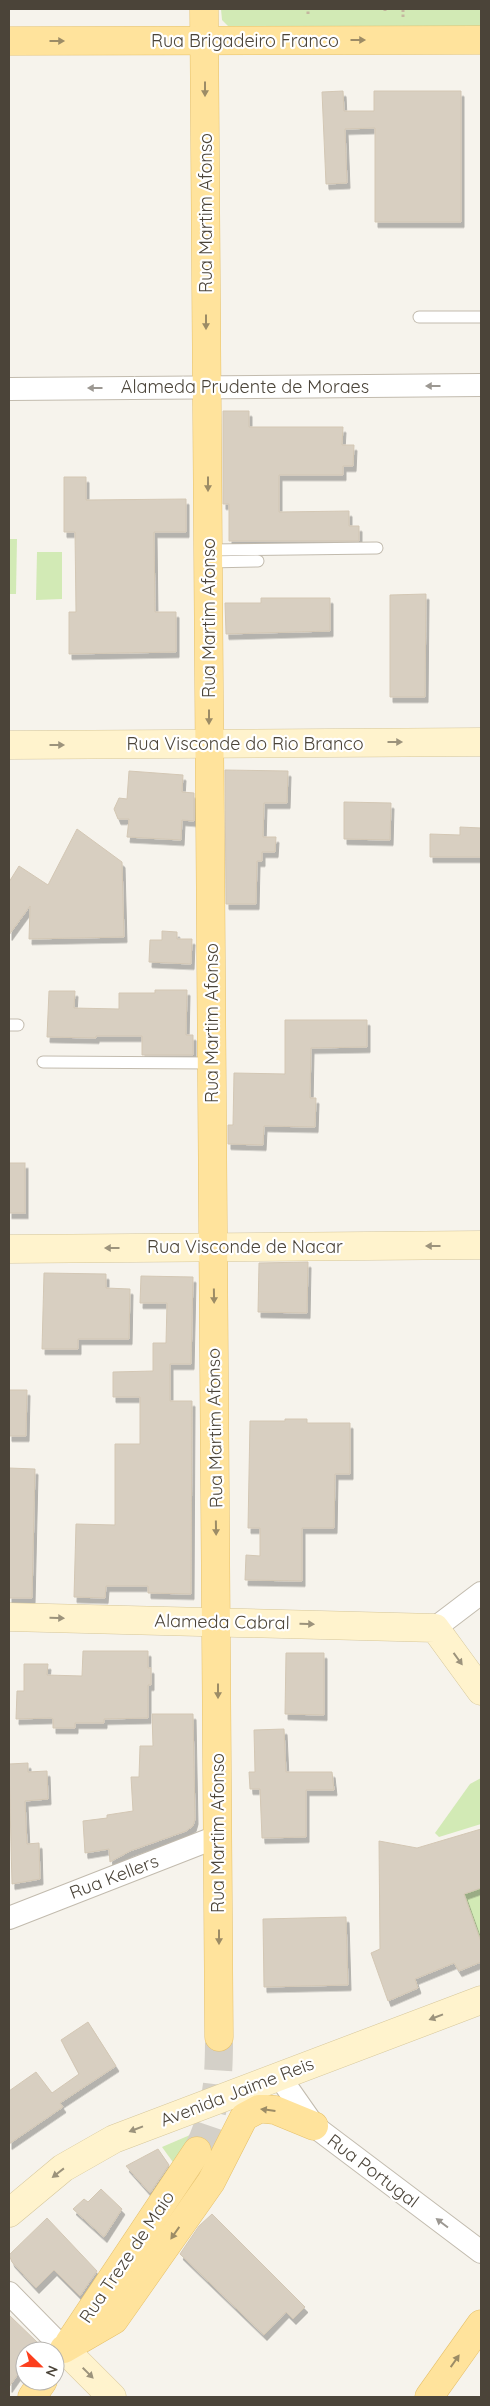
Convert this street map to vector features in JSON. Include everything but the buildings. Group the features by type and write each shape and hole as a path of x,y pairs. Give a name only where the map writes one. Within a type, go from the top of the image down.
{"main road":[{"name":"Rua Martim Afonso","path":"204,9 219,2037"},
{"name":"Rua Brigadeiro Franco","path":"9,41 481,40"},
{"path":"65,2353 114,2320 211,2182 244,2117 265,2108 314,2126"},
{"name":"Rua Treze de Maio","path":"65,2349 197,2151"},
{"path":"429,2397 481,2324"}],"street":[{"name":"Alameda Prudente de Moraes","path":"9,389 481,385"},
{"name":"Rua Visconde do Rio Branco","path":"9,745 481,742"},
{"name":"Rua Visconde de Nacar","path":"9,1248 481,1245"},
{"path":"481,1593 435,1628 481,1691"},
{"name":"Alameda Cabral","path":"9,1617 435,1628"},
{"name":"Rua Kellers","path":"9,1918 219,1836"},
{"name":"Avenida Jaime Reis","path":"9,2214 64,2168 98,2146 133,2130 481,2000"},
{"name":"Rua Portugal","path":"279,2076 314,2126 481,2252"},
{"path":"9,2293 37,2322 50,2341"},
{"path":"65,2360 112,2397"}],"lane":[{"path":"419,317 481,317"},
{"path":"208,556 377,548"},
{"path":"208,556 258,561"},
{"path":"43,1062 212,1063"}],"path":[{"path":"308,9 308,14"},
{"path":"403,9 403,17"}],"green space":[{"path":"221,9 481,9 481,28 229,27 222,20"},
{"path":"9,539 17,539 16,594 9,594"},
{"path":"37,552 62,552 62,599 36,600"},
{"path":"481,1778 481,1824 439,1837 435,1833 470,1784"},
{"path":"481,1888 481,1942 464,1894"},
{"path":"190,2135 175,2165 162,2147"}],"tunnel":[{"path":"197,2151 209,2123 216,2096 219,2037"}]}
